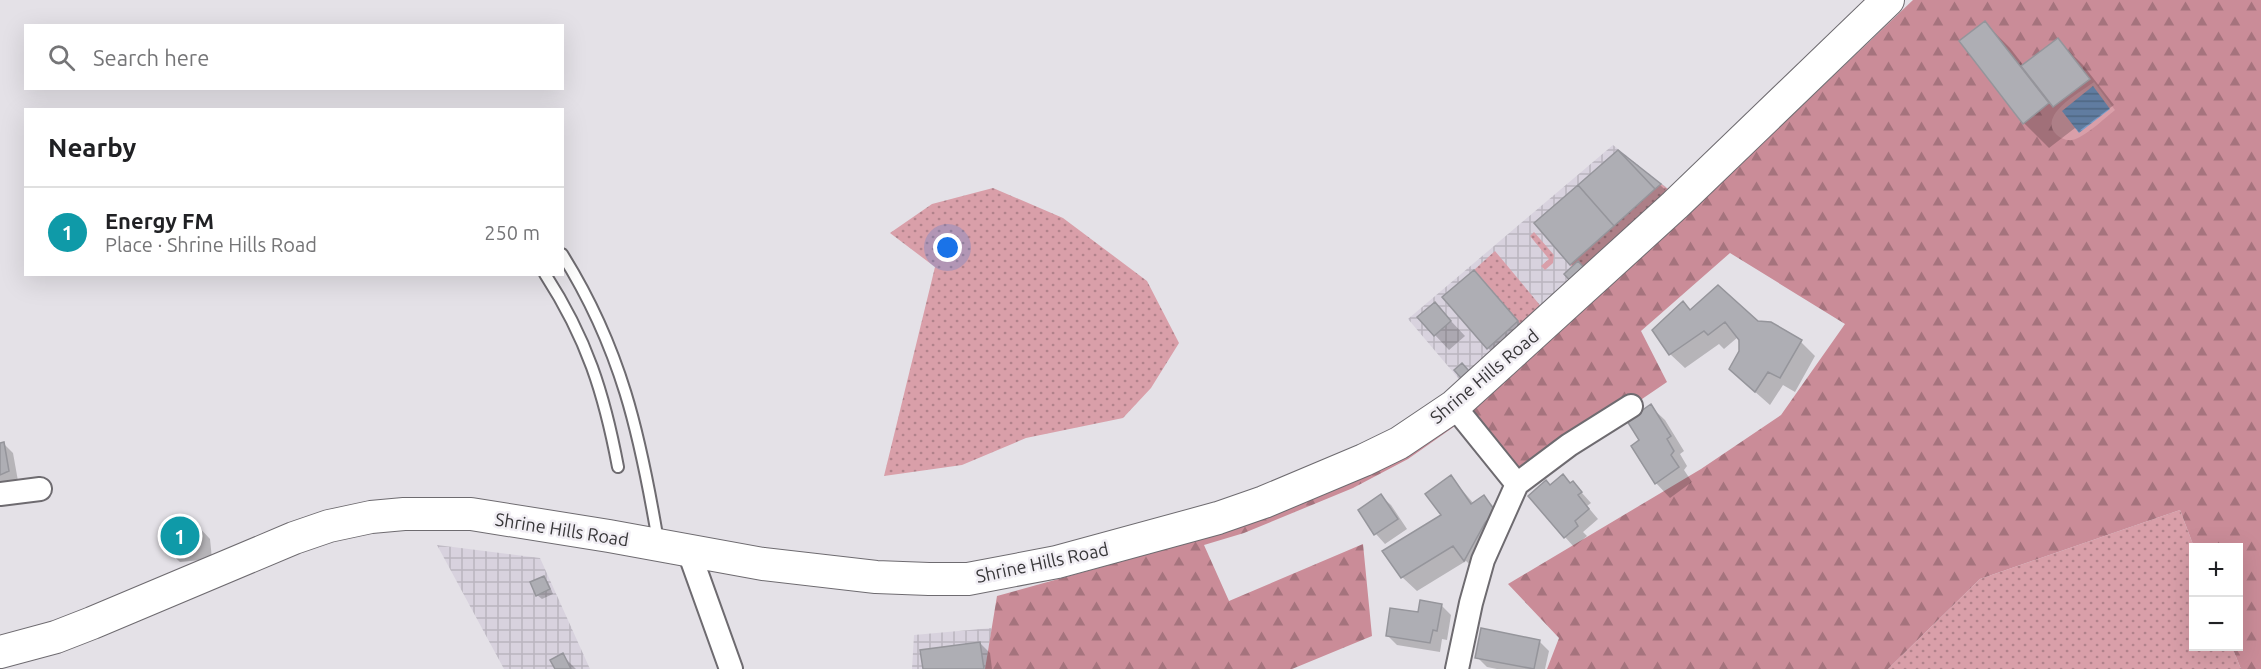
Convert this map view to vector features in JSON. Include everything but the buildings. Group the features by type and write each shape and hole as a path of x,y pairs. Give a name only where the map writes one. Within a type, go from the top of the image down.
{"street":[{"name":"Shrine Hills Road","path":"0,652 92,623 294,538 329,526 371,517 404,514 471,514 813,571 876,577 968,579 1057,562 1218,518 1264,502 1364,460 1399,443 1454,406 1550,312 1675,205 1888,0"},
{"path":"1454,406 1517,484"},
{"path":"1457,669 1483,560 1517,484 1569,445 1631,406"},
{"path":"0,494 40,489"},
{"path":"689,552 731,669"}],"lane":[{"path":"564,258 598,317 620,370 633,414 659,545"},
{"path":"547,276 590,359 602,392 618,467"}],"shaded area":[{"path":"2094,82 2115,110 2088,132 2072,140 2063,139 2055,133 2052,125 2053,118 2064,104"},
{"path":"1613,145 1671,191 1464,385 1408,319"},
{"path":"1661,184 1671,191 1586,270 1578,261 1571,267 1570,265"},
{"path":"993,188 1063,218 1147,281 1179,343 1151,388 1123,418 1026,438 962,465 884,476 935,267 890,233 932,204"},
{"path":"1534,232 1554,255 1553,263 1545,270 1541,266 1549,259 1530,236"},
{"path":"1495,251 1544,310 1524,328 1474,270"},
{"path":"2180,510 2192,543 2189,543 2189,651 2234,651 2241,669 1888,669 1980,579"},
{"path":"437,545 540,558 590,669 504,669"},
{"path":"992,628 985,669 912,669 914,635"}],"green space":[{"path":"1913,0 2261,0 2261,669 2241,669 2234,651 2243,651 2243,543 2192,543 2180,510 1980,579 1888,669 1547,669 1559,638 1508,584 1701,469 1781,415 1845,324 1730,253 1641,331 1667,382 1517,484 1465,419 1408,459 1353,488 1244,533 1204,545 1229,601 1363,544 1372,636 1292,669 985,669 997,596 1224,533 1349,484 1417,447 1475,404 1787,120"}],"water":[{"path":"2093,86 2110,109 2079,133 2062,111"}],"place":[{"name":"Energy FM","path":"180,536"}]}
